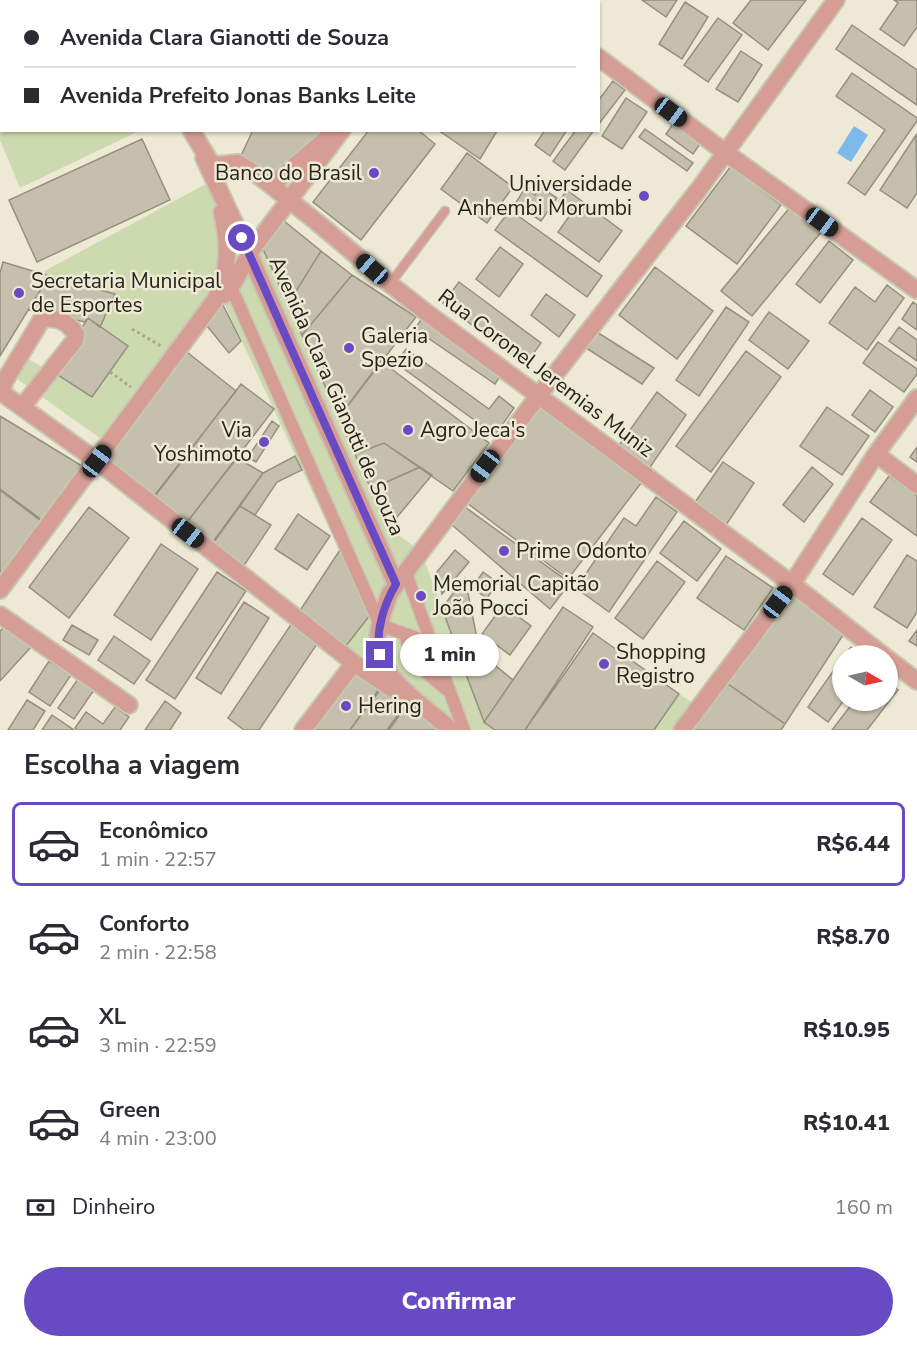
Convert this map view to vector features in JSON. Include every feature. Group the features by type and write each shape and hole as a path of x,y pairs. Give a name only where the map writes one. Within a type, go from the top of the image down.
{"street":[{"path":"455,729 396,682 378,648 380,626 385,608 400,578 726,153 836,0"},
{"path":"600,58 726,153 917,290"},
{"name":"Rua Coronel Jeremias Muniz","path":"191,132 211,163 218,165 238,163 291,195 318,223 390,284 792,584 870,645"},
{"name":"Avenida Clara Gianotti de Souza","path":"191,132 400,578"},
{"path":"258,176 272,180 280,178 333,132"},
{"path":"204,316 231,288 249,254 340,132"},
{"path":"0,590 215,300 223,281 228,259 228,241 215,179"},
{"path":"231,288 380,626 430,643"},
{"path":"22,407 75,340 76,334 69,324 53,318 42,319 4,382 1,393 97,461 354,663 455,729"},
{"path":"682,730 792,584 876,454 917,398"},
{"path":"876,454 917,485"},
{"path":"400,578 449,691 455,729"},
{"path":"0,615 129,705"},
{"path":"405,634 408,650 414,660 449,691"},
{"path":"303,730 354,663"},
{"path":"898,667 917,681"}],"lane":[{"path":"390,284 445,211"}],"path":[{"path":"132,329 176,355"},
{"path":"110,372 145,397"}],"green space":[{"path":"0,132 137,132 20,188 0,140"},
{"path":"215,179 227,268 108,444 13,376 27,358 92,397 128,347 100,327 115,295 39,274"},
{"path":"263,248 388,528 421,551 484,722 495,730 453,730 343,651 370,615 222,299"},
{"path":"679,694 699,707 682,730 654,730"}],"water":[{"path":"854,126 868,135 851,162 837,153"}],"building":[{"path":"642,0 677,0 666,17"},
{"path":"751,0 806,0 768,50 733,23"},
{"path":"894,0 917,0 917,27 904,46 880,29 898,3"},
{"path":"685,2 708,17 682,59 659,44"},
{"path":"718,18 742,35 708,82 684,65"},
{"path":"852,25 917,70 917,105 836,49"},
{"path":"741,51 762,65 738,102 716,89"},
{"path":"852,73 917,118 865,195 848,183 885,130 836,96"},
{"path":"613,81 625,90 600,122 600,98"},
{"path":"626,98 647,112 622,149 602,136"},
{"path":"675,121 702,141 693,154 666,134"},
{"path":"645,129 693,163 687,171 639,137"},
{"path":"252,132 324,132 279,177 238,162"},
{"name":"Banco do Brasil","path":"367,132 420,132 435,144 361,240 313,202"},
{"path":"441,132 496,132 480,159"},
{"path":"544,132 566,132 550,156 535,145"},
{"path":"575,132 593,132 565,170 553,161"},
{"path":"916,135 917,193 907,208 880,190"},
{"path":"142,139 170,200 37,262 9,200"},
{"path":"467,153 513,187 487,223 441,189"},
{"path":"731,166 781,205 737,264 686,226"},
{"path":"540,187 557,198 541,221 515,204 525,188 535,195"},
{"path":"567,190 622,231 599,262 558,232 573,211 559,201"},
{"path":"791,206 822,231 752,316 721,291"},
{"path":"510,210 602,276 587,297 495,230"},
{"path":"284,221 321,251 288,304 263,249"},
{"path":"829,241 853,260 820,303 796,284"},
{"path":"500,247 523,264 499,297 476,279"},
{"path":"321,251 352,275 302,335 288,304"},
{"name":"Secretaria Municipal de Esportes","path":"3,262 49,276 0,356 0,273"},
{"path":"655,267 713,311 677,359 619,315"},
{"name":"Galeria Spezio","path":"352,275 416,317 339,417 302,335"},
{"path":"49,276 115,294 100,327 88,318 85,322 28,310"},
{"path":"459,282 541,343 525,365 443,303"},
{"path":"887,285 904,298 867,350 829,323 855,287 875,302"},
{"path":"546,294 575,315 559,337 531,315"},
{"path":"221,301 241,341 229,353 203,321"},
{"path":"913,302 917,305 917,330 902,319"},
{"path":"726,307 749,322 699,396 676,380"},
{"path":"769,312 809,341 788,369 749,340"},
{"path":"88,318 128,346 92,397 53,372"},
{"path":"422,318 502,373 495,384 415,329"},
{"path":"899,327 917,340 917,361 889,341"},
{"path":"592,329 654,368 642,384 580,344"},
{"path":"878,342 917,369 917,374 904,392 863,363"},
{"path":"182,348 236,391 151,500 99,461"},
{"path":"406,349 489,409 499,396 514,408 495,435 396,363"},
{"path":"746,351 781,377 711,472 676,446"},
{"name":"Agro Jeca's","path":"381,361 489,443 453,491 384,443 355,454 339,417"},
{"path":"241,384 274,409 184,526 152,500"},
{"path":"870,390 893,407 875,432 852,415"},
{"path":"657,392 686,415 646,473 615,451"},
{"path":"539,399 645,478 568,579 463,500"},
{"path":"827,407 869,436 842,475 800,446"},
{"path":"0,416 87,469 46,523 0,489"},
{"name":"Via Yoshimoto","path":"272,421 279,426 256,462 248,457"},
{"path":"384,443 420,467 371,489 355,454"},
{"path":"917,447 917,462 910,457"},
{"path":"295,456 302,470 277,482 255,515 240,506 263,473"},
{"path":"237,458 263,473 210,546 184,526"},
{"path":"723,462 754,483 722,531 691,508"},
{"path":"420,467 432,475 388,528 371,489"},
{"path":"812,467 833,484 804,522 783,505"},
{"path":"889,476 917,496 917,536 870,502"},
{"path":"0,490 45,524 0,582"},
{"path":"656,497 677,512 609,612 576,588 624,518 636,526"},
{"name":"Prime Odonto","path":"458,502 570,583 550,609 445,519"},
{"path":"240,506 271,525 241,570 211,546"},
{"path":"89,507 129,538 69,618 29,587"},
{"path":"298,514 330,536 307,570 275,549"},
{"path":"862,518 892,540 853,595 823,574"},
{"path":"684,521 721,549 697,581 660,553"},
{"path":"161,544 198,569 151,640 114,615"},
{"path":"344,544 370,615 342,651 297,615"},
{"path":"455,550 469,562 442,594 437,572"},
{"path":"907,555 917,561 917,612 907,628 874,607"},
{"path":"726,556 773,588 744,630 697,598"},
{"path":"657,561 685,582 643,639 615,618"},
{"path":"217,572 246,591 175,699 146,680"},
{"path":"483,572 498,583 487,598 472,588"},
{"path":"465,578 480,653 466,674 442,608"},
{"path":"792,585 847,629 837,645 832,645 832,652 785,724 721,679"},
{"path":"244,602 269,618 221,694 196,678"},
{"path":"503,605 531,626 510,655 482,634"},
{"path":"563,607 593,627 525,730 495,730 484,722"},
{"path":"292,623 317,644 259,730 244,730 228,718"},
{"path":"6,625 31,647 0,681 0,631"},
{"path":"72,625 98,640 89,655 63,640"},
{"path":"917,630 917,646 909,641"},
{"name":"Shopping Registro","path":"593,633 679,694 654,730 525,730"},
{"path":"114,636 150,661 134,684 98,660"},
{"path":"480,653 513,680 484,722 466,674"},
{"path":"49,661 71,675 50,706 29,692"},
{"name":"Hering","path":"355,667 382,685 350,730 313,730"},
{"path":"832,673 832,711 836,711 828,722 808,707"},
{"path":"78,679 94,690 74,719 58,708"},
{"path":"721,679 785,724 781,730 683,730"},
{"path":"383,686 407,702 387,730 350,730"},
{"path":"27,700 45,711 33,730 8,730"},
{"path":"165,701 181,713 170,730 145,730"},
{"path":"408,703 451,730 389,730"},
{"path":"115,707 129,717 120,730 77,730 75,728 86,712 103,724"},
{"path":"847,711 882,711 867,730 832,730"},
{"path":"52,715 74,730 42,730"}],"place":[{"name":"Banco do Brasil","path":"374,173"},
{"name":"Universidade Anhembi Morumbi","path":"644,196"},
{"name":"Secretaria Municipal de Esportes","path":"19,293"},
{"name":"Galeria Spezio","path":"349,348"},
{"name":"Agro Jeca's","path":"408,430"},
{"name":"Via Yoshimoto","path":"264,442"},
{"name":"Prime Odonto","path":"504,551"},
{"name":"Memorial Capitão João Pocci","path":"421,596"},
{"name":"Shopping Registro","path":"604,664"},
{"name":"Hering","path":"346,706"}],"route":[{"path":"242,238 396,584 390,593 380,626 378,641 380,655"}]}
